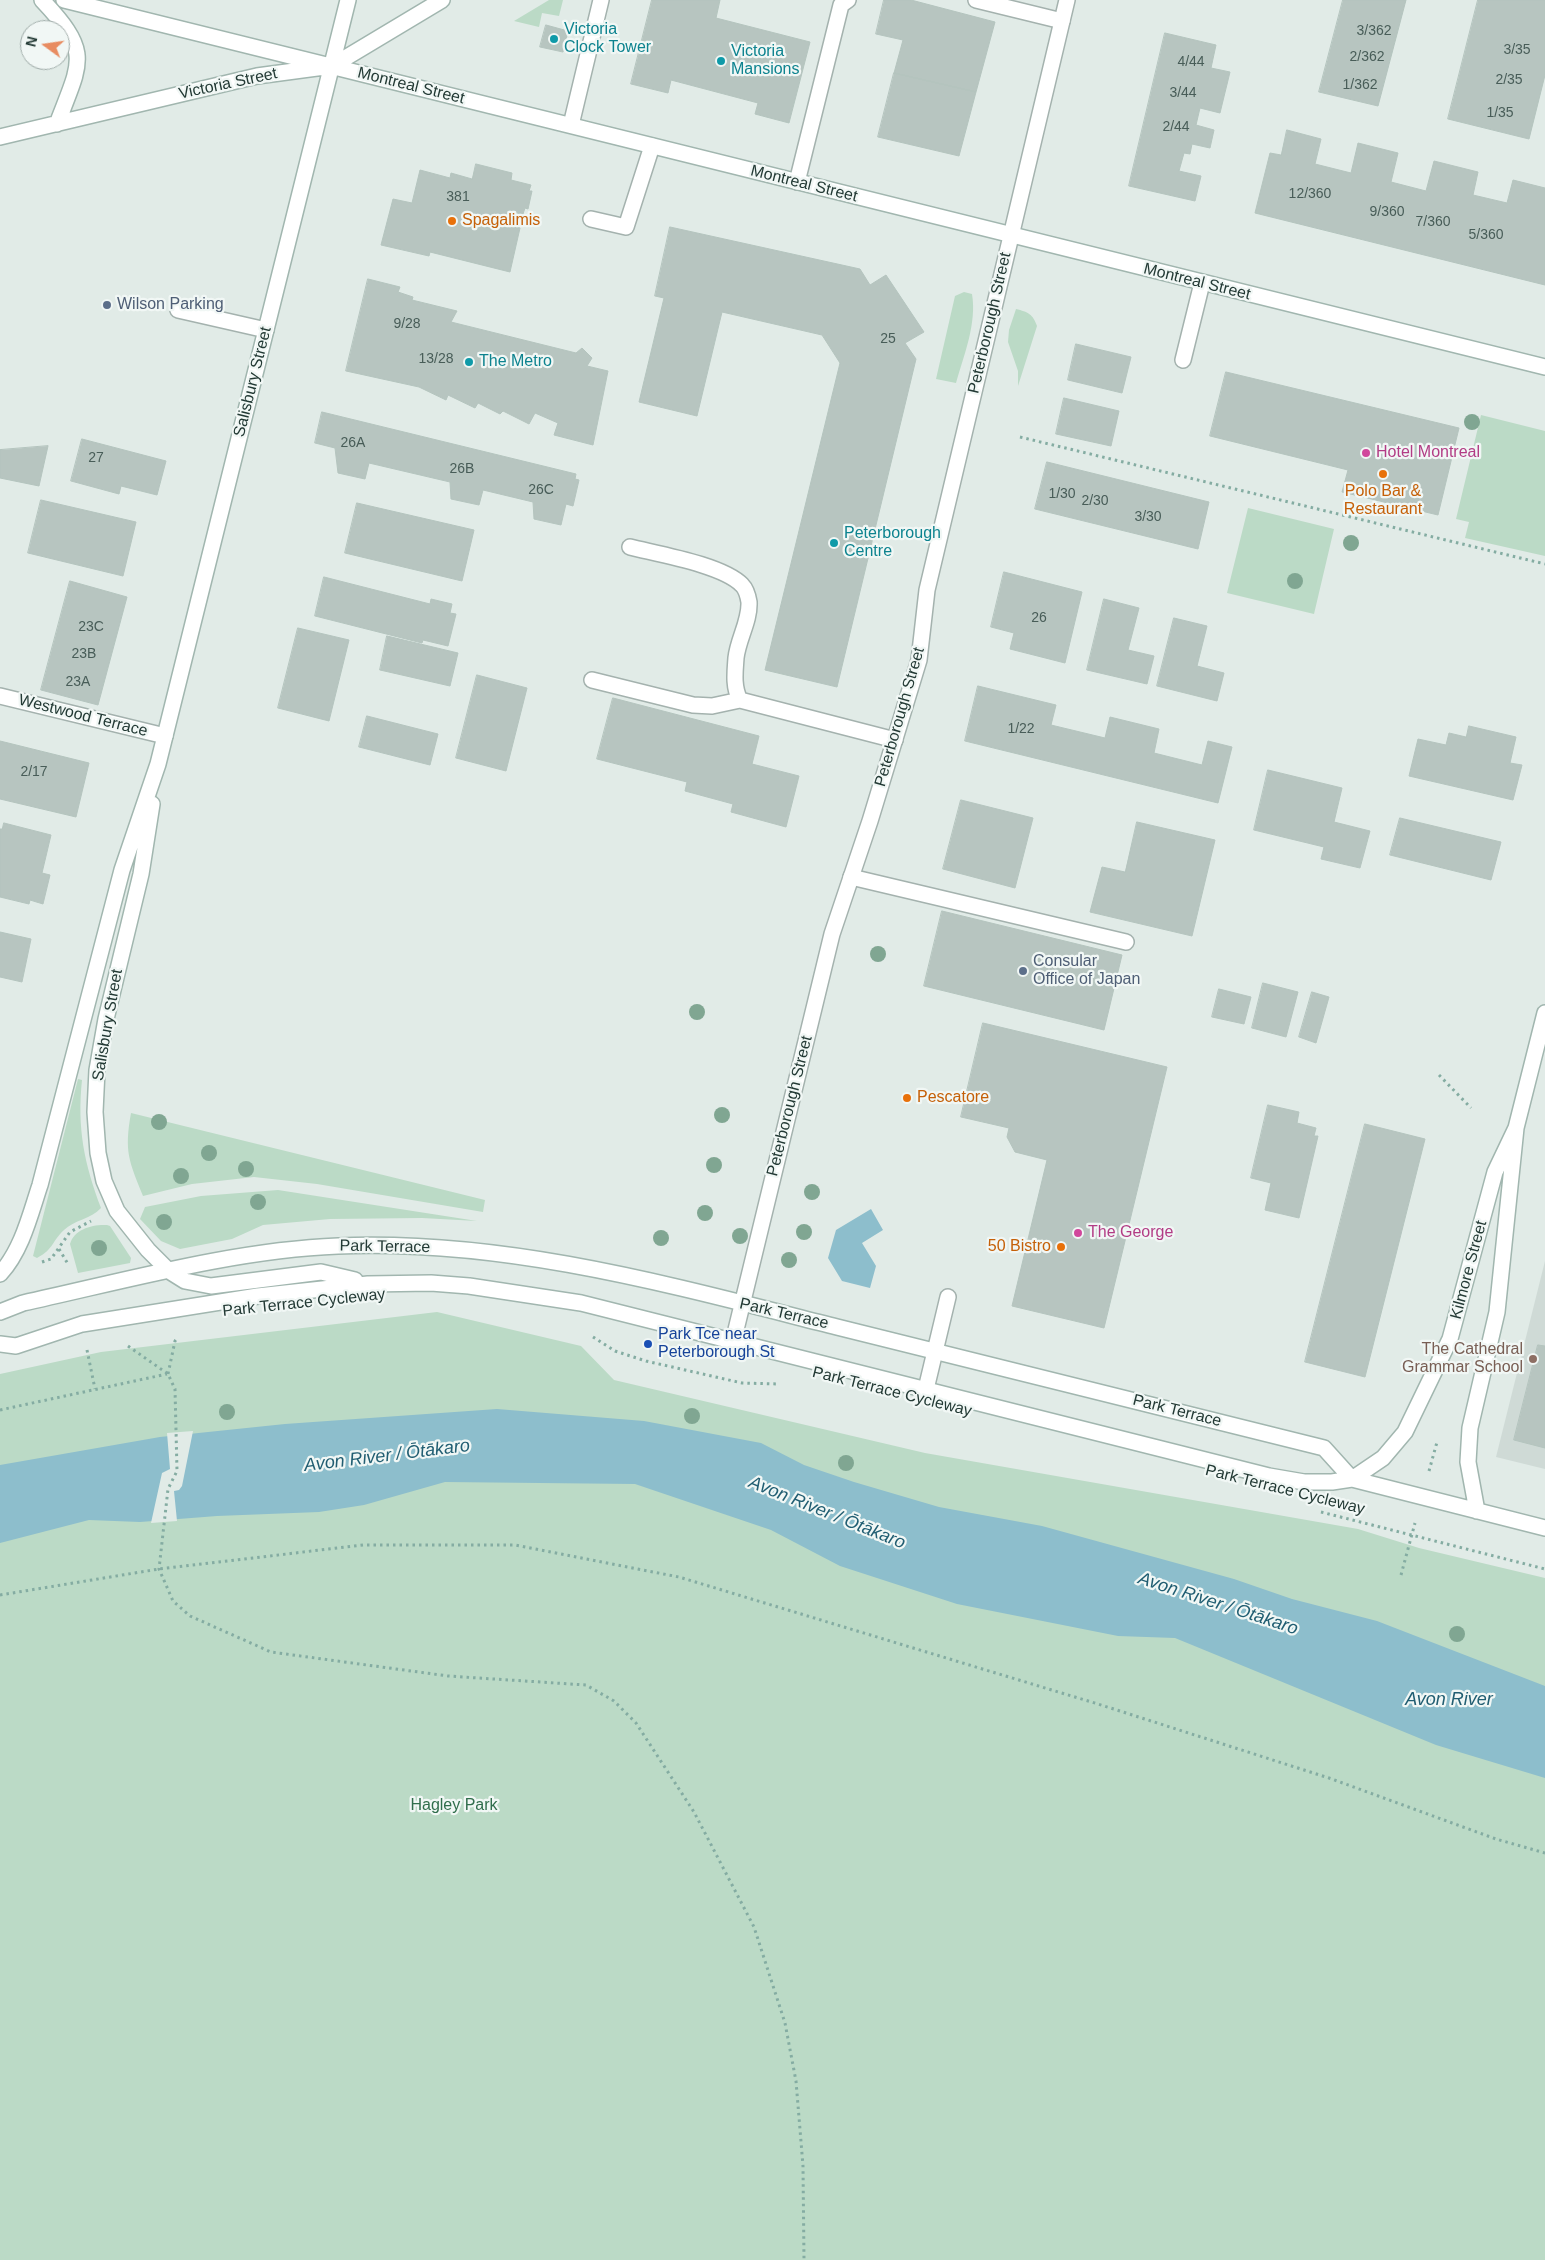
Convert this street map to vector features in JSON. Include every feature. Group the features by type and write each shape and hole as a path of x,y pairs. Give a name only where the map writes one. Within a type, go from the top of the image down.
{"street":[{"path":"42,0 64,23 77,48 78,68 56,124"},
{"name":"Salisbury Street","path":"0,1274 10,1263 24,1232 40,1185 122,870 158,764 348,0"},
{"name":"Victoria Street","path":"0,137 256,76 332,66 442,0"},
{"path":"571,125 601,0"},
{"path":"796,182 841,5 848,0"},
{"path":"976,0 1062,21"},
{"name":"Peterborough Street","path":"733,1342 832,934 919,660 927,590 1067,0"},
{"name":"Montreal Street","path":"71,1 1545,367"},
{"path":"591,219 626,227 652,146"},
{"path":"1183,360 1202,283"},
{"path":"178,310 266,330"},
{"path":"630,547 684,560 730,575 745,588 748,611 737,648 735,672 735,685 740,700"},
{"path":"592,680 693,705 712,706 740,700 895,740"},
{"name":"Westwood Terrace","path":"0,696 165,736"},
{"name":"Salisbury Street","path":"158,764 141,874 106,1019 97,1070 95,1112 98,1153 104,1181 117,1211 148,1250 169,1270 185,1281 211,1286 321,1272 368,1284"},
{"path":"851,877 1126,942"},
{"name":"Kilmore Street","path":"926,1389 1270,1476 1304,1482 1332,1482 1352,1479 1383,1458 1405,1432 1440,1361 1460,1308 1495,1172 1516,1128 1539,1059 1545,1013"},
{"name":"Kilmore Street","path":"1477,1511 1468,1462 1467,1445 1497,1312 1516,1128"},
{"name":"Park Terrace","path":"0,1312 23,1303 169,1270 280,1250 372,1245 453,1249 564,1263 742,1304 1324,1448 1352,1479"},
{"path":"0,1344 16,1346 82,1324 258,1296 368,1284 431,1283 534,1294 582,1303 926,1389 948,1297"},
{"path":"1352,1479 1545,1528"}],"path":[{"path":"1020,437 1545,564"},
{"path":"1439,1074 1471,1108"},
{"path":"34,1263 51,1258 70,1232 98,1218"},
{"path":"184,1330 175,1341 168,1374 175,1389 177,1471 168,1489 160,1569 173,1601 190,1616 271,1652 448,1676 586,1686 614,1701 636,1723 694,1812 754,1927 785,2023 796,2081 804,2166 804,2260"},
{"path":"588,1333 615,1351 646,1362 742,1383 784,1383"},
{"path":"88,1356 95,1389"},
{"path":"0,1410 168,1374"},
{"path":"1433,1457 1437,1442"},
{"name":"Park Terrace Cycleway","path":"1312,1510 1545,1569"},
{"path":"1402,1576 1410,1543"},
{"path":"0,1595 160,1569 363,1545 515,1545 679,1577 1098,1704 1329,1778 1496,1839 1545,1853"}],"shaded area":[{"name":"The Cathedral Grammar School","path":"1545,1261 1545,1469 1496,1457"}],"green space":[{"path":"549,0 563,0 559,16 542,13 539,27 514,21"},
{"path":"964,292 972,294 973,316 969,339 956,383 936,379 955,296"},
{"path":"1016,309 1030,314 1037,326 1018,386 1018,371 1008,342 1009,330"},
{"path":"1481,415 1545,431 1545,556 1465,538 1469,522 1456,519"},
{"path":"1248,508 1334,529 1314,614 1227,593"},
{"path":"78,1079 82,1080 80,1114 83,1145 90,1176 101,1208 92,1215 68,1227 47,1251 37,1258 33,1256"},
{"path":"131,1113 485,1200 483,1212 317,1184 254,1177 192,1184 143,1196 129,1156 128,1138"},
{"path":"278,1190 477,1221 422,1218 330,1219 263,1225 232,1239 180,1249 161,1241 140,1219 145,1207 201,1196"},
{"path":"110,1226 131,1258 130,1263 78,1273 70,1244 72,1239 85,1228"},
{"name":"Hagley Park","path":"437,1312 581,1346 614,1380 925,1453 1358,1529 1419,1548 1545,1578 1545,2260 0,2260 0,1374 101,1352"}],"water":[{"path":"871,1209 883,1230 862,1243 876,1266 870,1288 842,1281 828,1258 836,1230"},
{"name":"Avon River","path":"497,1409 644,1421 761,1443 804,1465 939,1507 1042,1526 1234,1579 1292,1599 1377,1621 1545,1686 1545,1778 1436,1745 1175,1638 1118,1636 957,1604 840,1566 771,1530 635,1484 445,1482 364,1505 319,1512 217,1516 140,1522 89,1520 0,1543 0,1465 160,1437 285,1424"}],"pier":[{"path":"193,1431 182,1486 179,1490 174,1491 177,1521 151,1523 162,1473 170,1469 167,1433"}],"building":[{"name":"Victoria Mansions","path":"652,0 720,0 716,18 810,42 789,123 755,114 758,103 671,80 668,93 631,84"},
{"path":"884,0 911,0 995,22 976,92 894,73 903,40 876,34"},
{"path":"1343,0 1406,0 1378,106 1319,92"},
{"path":"1478,0 1545,0 1545,75 1529,139 1448,119"},
{"name":"Victoria Clock Tower","path":"546,25 568,31 563,52 540,47"},
{"path":"1165,33 1216,45 1211,68 1230,72 1220,113 1200,108 1196,125 1214,130 1210,148 1192,144 1190,154 1184,153 1179,171 1201,176 1195,201 1129,186"},
{"path":"894,73 976,92 959,156 878,137"},
{"path":"1287,130 1321,139 1315,164 1351,173 1358,143 1398,153 1391,182 1426,191 1434,161 1478,172 1473,195 1507,203 1513,180 1545,188 1545,285 1255,213 1270,153 1281,155"},
{"name":"Spagalimis","path":"476,164 512,173 511,180 531,185 529,191 532,191 528,209 525,208 523,214 519,213 516,227 520,228 510,272 430,252 429,256 381,245 393,199 412,203 420,170 450,178 451,173 472,179"},
{"name":"Peterborough Centre","path":"670,227 860,269 870,285 886,275 924,332 905,343 916,359 837,687 765,670 840,363 822,335 722,312 697,416 639,402 664,298 655,296"},
{"name":"The Metro","path":"368,279 400,287 398,292 413,297 412,300 457,311 451,322 576,353 582,348 592,358 587,366 608,371 593,445 554,435 558,423 535,413 529,424 503,411 500,414 478,403 475,408 448,395 446,400 419,387 346,371"},
{"path":"1076,344 1131,357 1122,393 1068,380"},
{"name":"Hotel Montreal","path":"1226,372 1459,428 1438,515 1342,492 1348,470 1210,436"},
{"path":"1064,398 1119,411 1111,446 1056,434"},
{"path":"322,412 576,474 575,479 579,480 573,506 566,504 561,525 534,519 533,502 483,490 479,505 451,499 450,482 369,463 365,479 338,473 335,448 315,443"},
{"path":"82,439 166,461 157,495 121,486 119,494 71,481"},
{"path":"48,446 39,486 0,478 0,450"},
{"path":"1047,462 1209,502 1198,549 1035,509"},
{"path":"41,500 136,522 123,576 28,553"},
{"path":"357,503 474,530 462,581 345,553"},
{"path":"1004,572 1082,592 1065,663 1010,649 1014,633 991,627"},
{"path":"324,577 430,604 431,599 452,604 450,613 456,614 448,646 423,640 422,643 315,616"},
{"path":"70,581 127,597 98,705 41,690"},
{"path":"1104,599 1139,608 1128,650 1154,656 1147,684 1087,670"},
{"path":"1174,618 1207,626 1197,666 1224,673 1217,701 1157,686"},
{"path":"298,628 349,640 329,721 278,708"},
{"path":"387,636 458,653 450,686 380,670"},
{"path":"477,675 527,688 506,771 456,758"},
{"path":"978,686 1056,705 1051,725 1105,738 1110,717 1159,729 1154,753 1202,765 1208,741 1232,747 1218,803 965,741"},
{"path":"613,698 759,736 752,764 799,776 786,827 731,812 733,804 685,791 687,782 597,759"},
{"path":"367,716 438,734 430,765 359,747"},
{"path":"1469,726 1516,737 1510,763 1522,765 1513,800 1409,776 1418,739 1446,745 1449,733 1466,737"},
{"path":"0,741 89,763 76,817 0,799"},
{"path":"1268,770 1342,788 1334,822 1370,831 1360,868 1321,859 1324,847 1254,830"},
{"path":"961,800 1033,818 1015,888 943,869"},
{"path":"1400,818 1501,842 1491,880 1390,855"},
{"path":"1137,822 1215,840 1192,936 1090,912 1102,867 1125,872"},
{"path":"4,823 51,835 42,873 50,875 43,904 30,900 29,904 0,897 0,829 2,829"},
{"name":"Consular Office of Japan","path":"942,911 1122,955 1104,1030 924,986"},
{"path":"0,932 31,939 22,982 0,977"},
{"path":"1263,983 1298,992 1286,1037 1252,1028"},
{"path":"1219,989 1251,997 1244,1024 1212,1017"},
{"path":"1312,992 1329,997 1316,1043 1299,1037"},
{"name":"The George","path":"983,1023 1167,1067 1104,1328 1012,1306 1047,1160 1015,1152 1007,1137 1009,1128 961,1117"},
{"path":"1268,1105 1299,1112 1297,1123 1316,1128 1314,1136 1318,1136 1299,1218 1265,1210 1271,1183 1251,1178"},
{"path":"1365,1124 1425,1139 1365,1377 1305,1362"},
{"path":"1538,1345 1545,1346 1545,1448 1514,1440"}],"place":[{"name":"Victoria Clock Tower","path":"554,39"},
{"name":"Victoria Mansions","path":"721,61"},
{"name":"Spagalimis","path":"452,221"},
{"name":"Wilson Parking","path":"107,305"},
{"name":"The Metro","path":"469,362"},
{"name":"Hotel Montreal","path":"1366,453"},
{"name":"Polo Bar & Restaurant","path":"1383,474"},
{"name":"Peterborough Centre","path":"834,543"},
{"name":"Consular Office of Japan","path":"1023,971"},
{"name":"Pescatore","path":"907,1098"},
{"name":"The George","path":"1078,1233"},
{"name":"50 Bistro","path":"1061,1247"},
{"name":"Park Tce near Peterborough St","path":"648,1344"},
{"name":"The Cathedral Grammar School","path":"1533,1359"}],"water label":[{"name":"Avon River / Ōtākaro","path":"387,1456"},
{"name":"Avon River / Ōtākaro","path":"827,1513"},
{"name":"Avon River / Ōtākaro","path":"1218,1604"}]}
